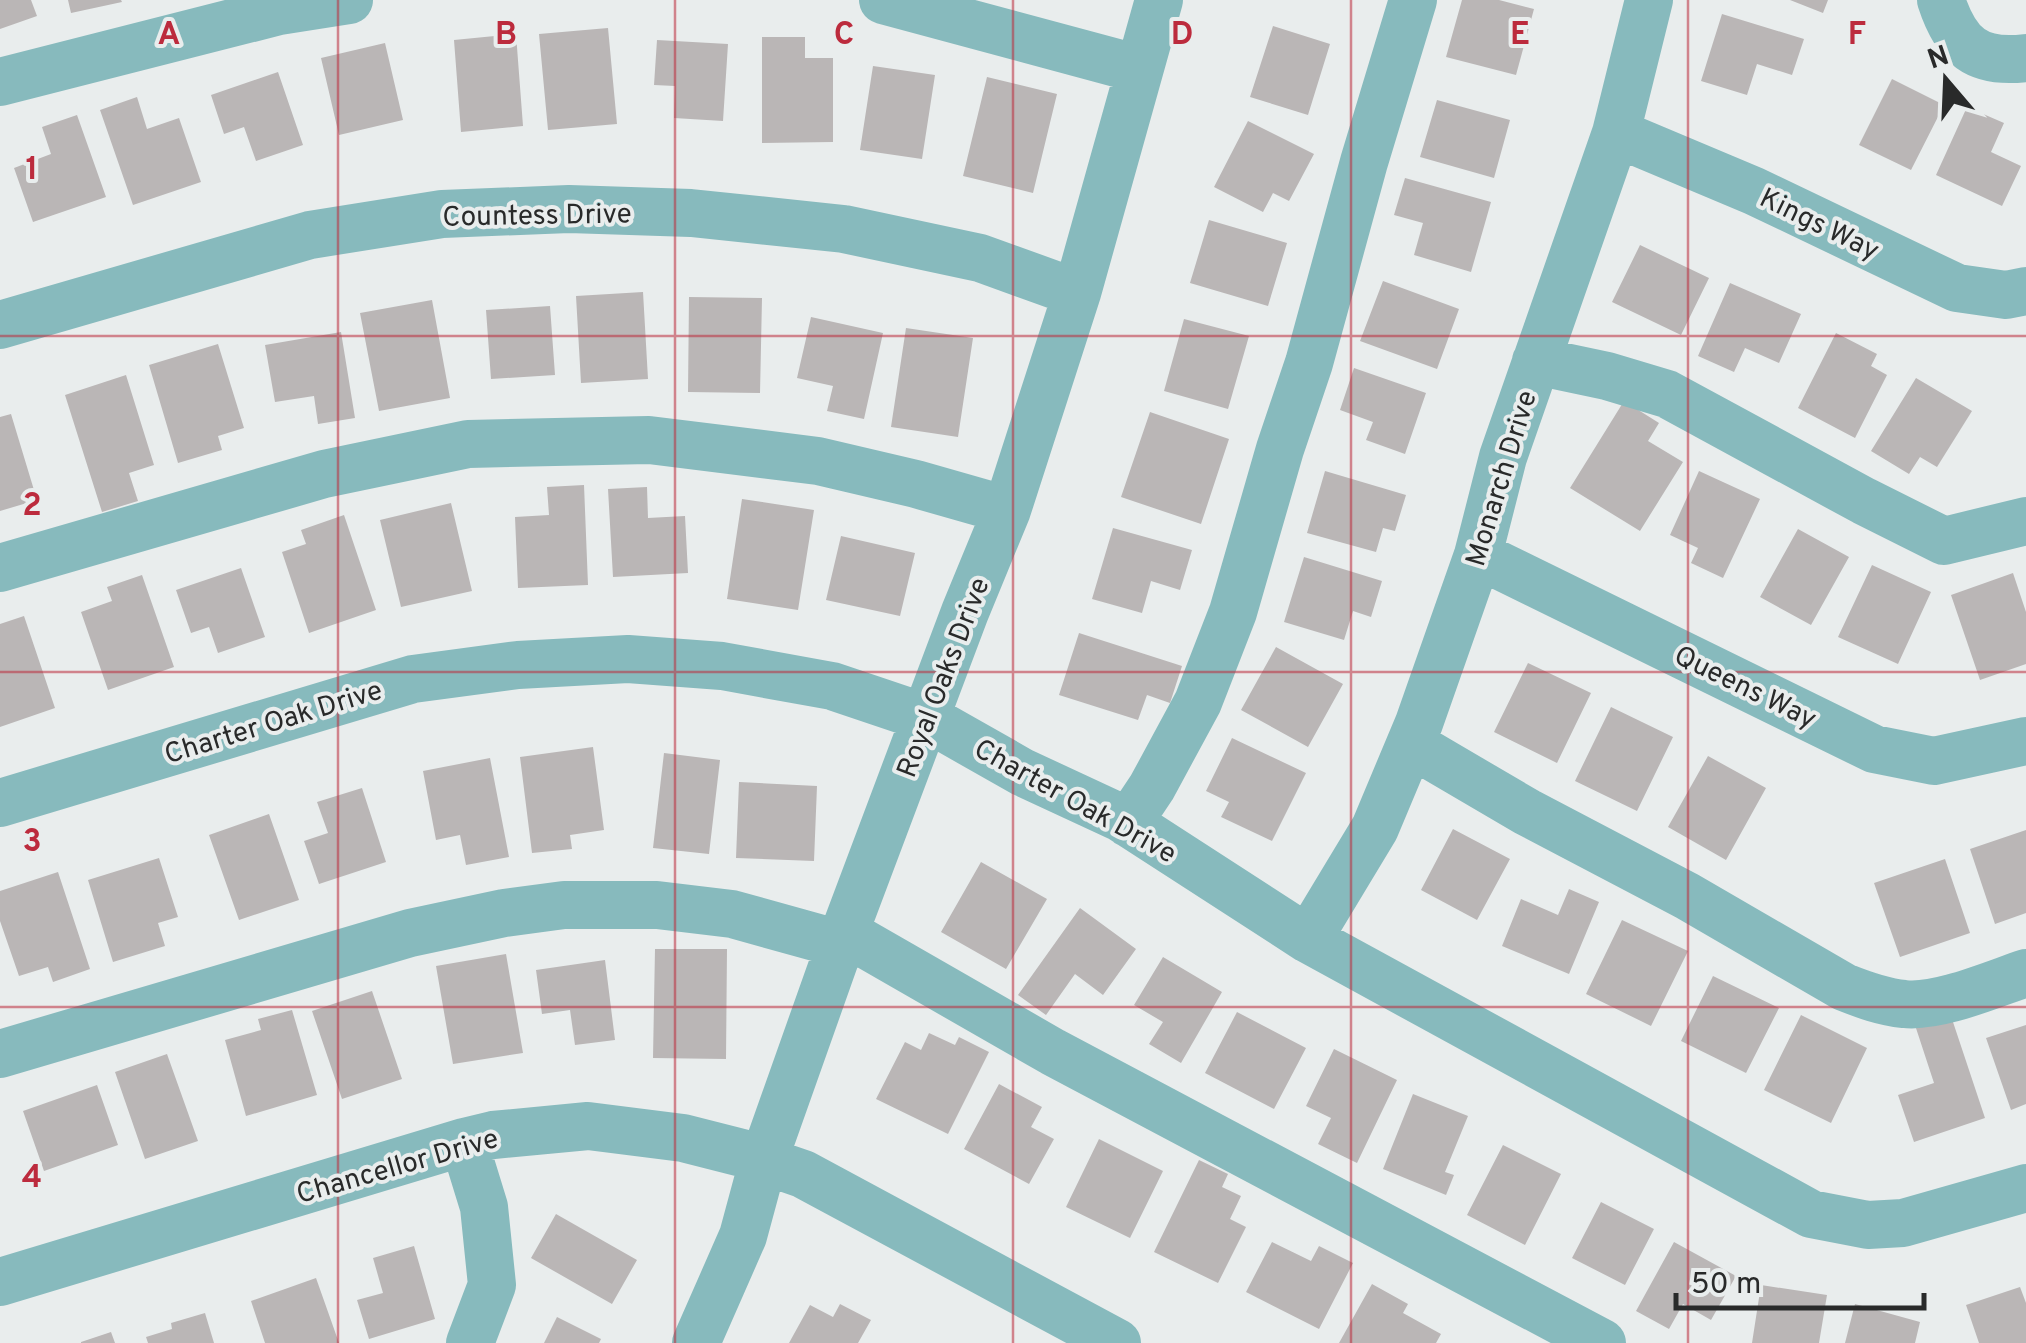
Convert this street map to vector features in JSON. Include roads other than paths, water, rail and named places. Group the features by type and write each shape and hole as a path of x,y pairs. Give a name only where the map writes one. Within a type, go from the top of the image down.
{"street":[{"path":"0,82 261,15 349,0"},
{"path":"883,0 1140,69"},
{"name":"Royal Oaks Drive","path":"696,1343 744,1236 764,1162 842,938 1006,510 1077,293 1159,0"},
{"path":"1128,824 1198,702 1233,612 1413,0"},
{"name":"Monarch Drive","path":"1308,939 1375,828 1410,744 1478,555 1503,457 1616,134 1649,0"},
{"path":"1940,0 1950,26 1972,51 2000,60 2026,58"},
{"name":"Kings Way","path":"1616,134 1754,191 1957,288 2006,296 2026,291"},
{"name":"Countess Drive","path":"0,325 310,235 442,214 569,209 691,213 844,229 980,258 1077,293"},
{"path":"1536,361 1667,394 1944,542 2026,520"},
{"path":"0,568 324,474 468,444 668,442 818,461 1006,510"},
{"name":"Queens Way","path":"1478,555 1874,749 1934,762 2026,740"},
{"name":"Charter Oak Drive","path":"0,803 412,680 518,665 628,658 722,666 832,686 927,718 1022,772 1128,824 1308,939 1811,1214 1868,1224 1903,1224 2026,1188"},
{"path":"1410,744 1527,812 1872,998 1908,1005 1952,998 2026,973"},
{"path":"0,1054 410,933 504,912 564,906 657,905 732,914 842,938 1602,1343"},
{"name":"Chancellor Drive","path":"0,1282 493,1134 588,1126 683,1138 804,1174 1116,1343"},
{"path":"464,1142 484,1207 492,1285 470,1343"}]}
